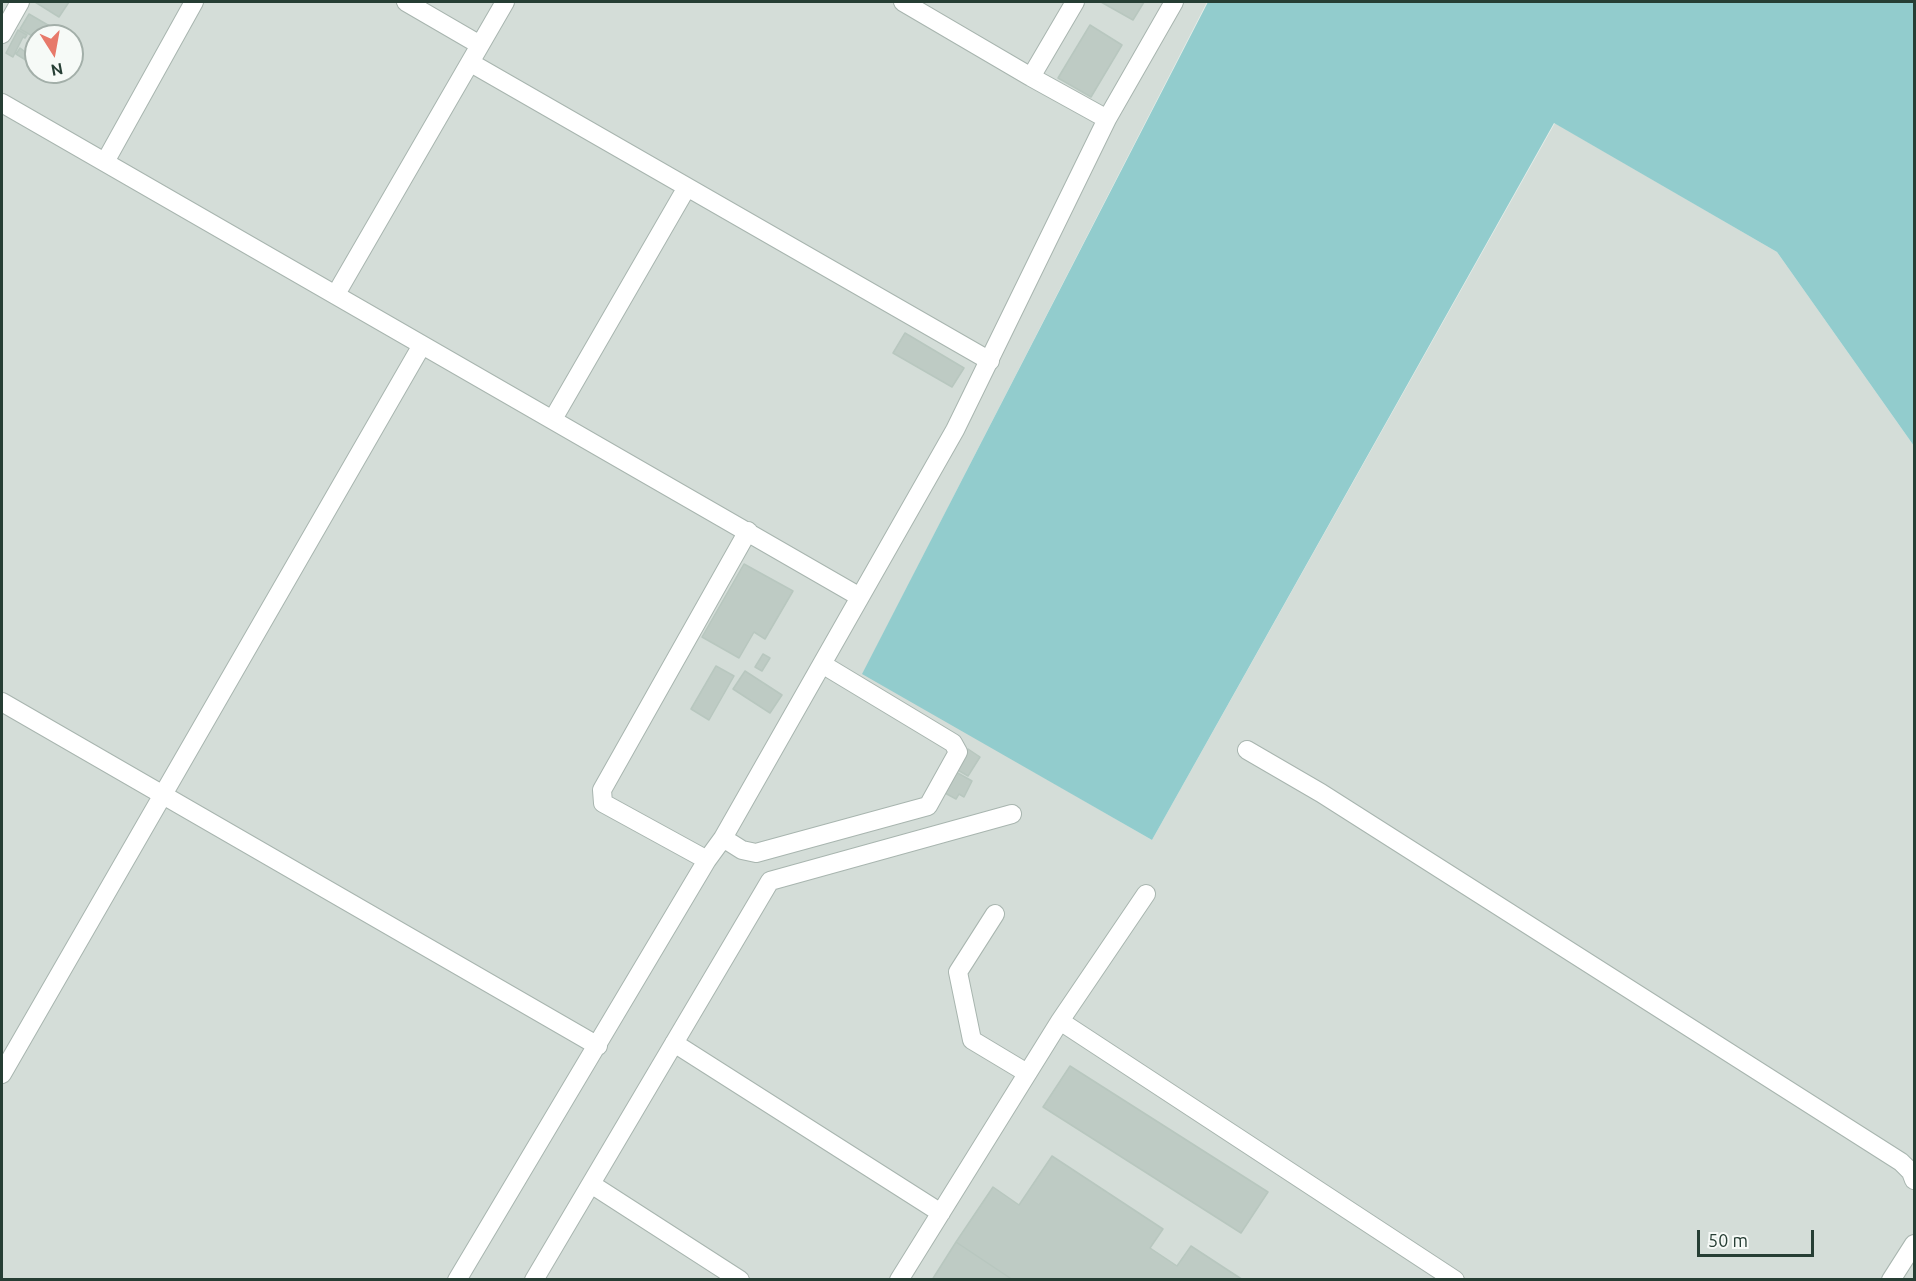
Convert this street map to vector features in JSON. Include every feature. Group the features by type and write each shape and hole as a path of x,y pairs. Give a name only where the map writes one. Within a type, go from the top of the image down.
{"street":[{"path":"2,34 20,2"},
{"path":"105,162 194,2"},
{"path":"406,2 480,45"},
{"path":"336,294 505,2"},
{"path":"1031,77 1075,2"},
{"path":"458,1280 707,860 723,838 935,468 990,361 1107,119 1174,2"},
{"path":"910,3 1031,77 1107,119"},
{"path":"471,63 990,361"},
{"path":"2,103 860,597"},
{"path":"554,419 687,187"},
{"path":"2,1074 422,345"},
{"path":"707,860 603,803 602,790 748,531"},
{"path":"723,838 742,850 756,853 928,806 958,752 958,748 822,664"},
{"path":"2,702 598,1046"},
{"path":"1247,750 1321,793 1901,1162 1911,1172 1914,1180"},
{"path":"534,1280 770,881 1012,814"},
{"path":"899,1280 1060,1021 1146,894"},
{"path":"995,914 958,972 972,1040 1027,1073"},
{"path":"1060,1021 1455,1280"},
{"path":"674,1043 941,1213"},
{"path":"591,1184 741,1280"},
{"path":"1891,1280 1914,1244"}],"shaded area":[{"path":"2,2 1207,2 863,673 1152,840 1555,123 1777,252 1914,446 1914,1279 2,1280"}],"water":[{"path":"1208,2 1914,2 1914,446 1777,252 1554,123 1152,840 862,674"}],"building":[{"path":"35,2 69,2 59,17"},
{"path":"1101,2 1144,2 1133,20"},
{"path":"29,14 46,24 24,24 24,31 20,29"},
{"path":"1090,25 1122,45 1091,97 1058,78"},
{"path":"18,30 24,33 13,57 6,53"},
{"path":"20,48 24,51 24,59 16,54"},
{"path":"905,333 964,368 952,387 893,353"},
{"path":"744,564 793,591 765,639 754,632 739,658 702,637"},
{"path":"763,654 770,658 762,671 755,667"},
{"path":"716,666 734,676 709,720 691,709"},
{"path":"745,671 782,695 770,713 733,689"},
{"path":"968,749 980,757 968,776 956,769"},
{"path":"956,772 972,781 964,797 959,794 956,799 945,793"},
{"path":"1070,1066 1268,1192 1241,1233 1043,1107"},
{"path":"1052,1156 1163,1229 1150,1248 1177,1266 1191,1246 1243,1280 1013,1280 956,1242 993,1187 1019,1205"},
{"path":"956,1242 1013,1280 932,1280"}]}
